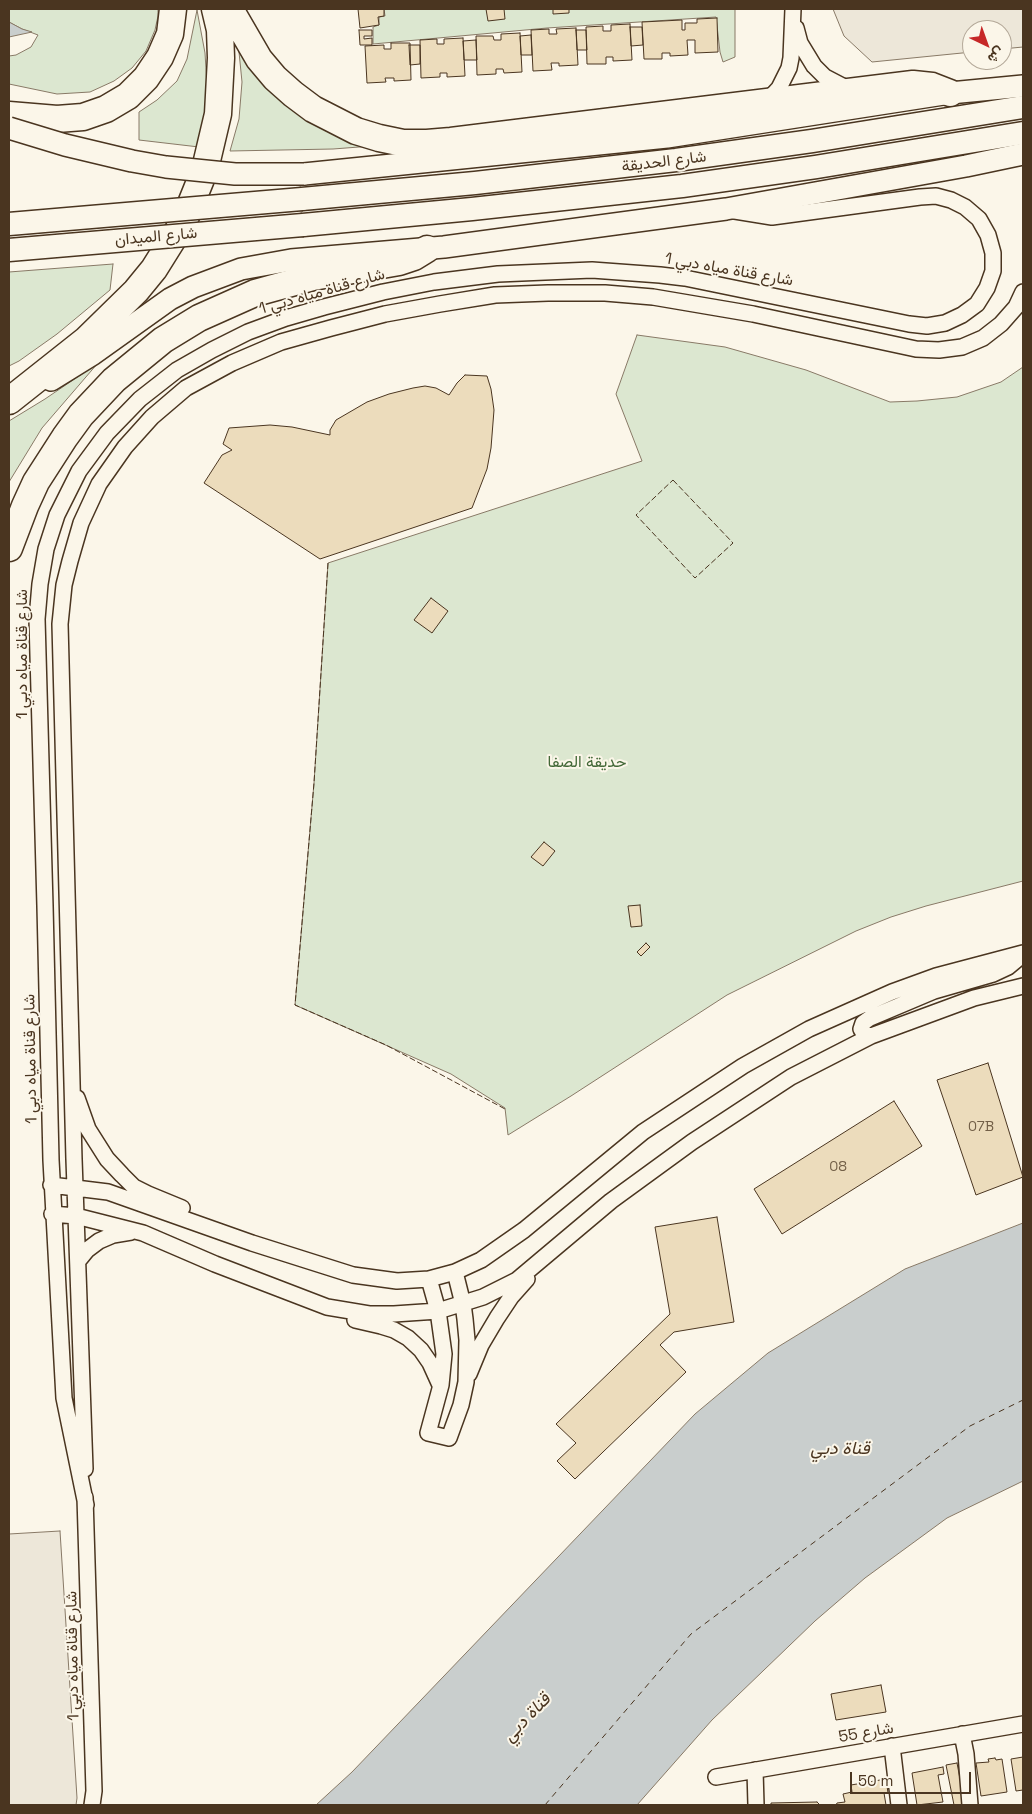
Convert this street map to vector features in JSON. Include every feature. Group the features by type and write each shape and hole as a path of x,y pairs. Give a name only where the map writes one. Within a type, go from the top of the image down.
{"highway":[{"path":"9,115 57,119 83,117 106,109 128,96 146,78 160,57 170,34 173,9"},
{"path":"9,402 72,351 136,291 164,254 184,221 205,169 213,142 218,114 221,58 220,30 215,9"},
{"path":"230,9 259,59 275,78 293,94 313,109 334,121 356,131 387,140 427,144 913,84 932,86 950,93"},
{"path":"9,548 36,482 65,437 81,416 114,380 163,340 199,318 254,293 313,276 399,262 414,257 427,249"}],"main road":[{"path":"9,128 65,145 149,164 235,174 304,174 667,137 950,93 1023,86"},
{"name":"شارع الحديقة","path":"302,199 475,183 676,160 812,141 1023,107"},
{"name":"شارع الحديقة","path":"303,225 682,186 816,167 1023,133"},
{"path":"9,402 94,354 170,299 241,269 291,260 427,249 726,209 1023,154"},
{"name":"شارع الميدان","path":"9,224 302,199"},
{"name":"شارع الميدان","path":"9,250 303,225"}],"street":[{"path":"765,103 779,88 789,68 793,15"},
{"path":"793,15 800,43 814,66 836,84 853,91"},
{"name":"شارع قناة مياه دبي 1","path":"86,1505 64,1398 52,1214 37,619 46,549 57,515 79,471 107,433 140,399 177,370 226,343 286,318 383,292 434,282 498,274 592,270 624,272 713,283 909,324 927,326 946,323 962,315 976,304 987,288 993,271 993,252 988,235 979,219 965,207 951,200 936,196 772,217 726,209"},
{"name":"شارع قناة مياه دبي 1","path":"92,1805 94,1791 60,624 61,609 72,554 81,523 94,494 125,447 159,411 186,388 232,362 281,342 385,314 495,295 605,292 654,297 744,313 916,349 939,350 962,347 983,338 1001,324 1016,307 1023,292"},
{"path":"52,1185 108,1192 237,1238 354,1275 397,1281 429,1279 455,1272 481,1260 524,1230 643,1132 743,1066 809,1029 892,992 936,976 1023,954"},
{"path":"871,1036 864,1034 861,1029 863,1023 870,1018 934,991 1008,968 1023,954"},
{"path":"327,1307 369,1314 394,1314 438,1311 483,1297 516,1280 611,1200 692,1142 791,1077 871,1036 974,998 1023,986"},
{"path":"72,1081 88,1129 107,1159 134,1187 229,1227 237,1238"},
{"path":"52,1214 76,1216 143,1233 215,1264 327,1307 346,1318 394,1330 408,1338 421,1350 430,1362 441,1386"},
{"path":"78,1261 87,1250 113,1235 128,1232 143,1233"},
{"path":"429,1279 438,1311 444,1354 441,1386 428,1433 449,1438 461,1405 466,1382 481,1345 511,1297 548,1255"},
{"path":"455,1272 463,1304 467,1340 466,1382"},
{"name":"شارع 55","path":"716,1778 1023,1724"},
{"path":"962,1734 966,1754 970,1805"},
{"path":"892,1746 899,1805"},
{"path":"755,1770 756,1805"}],"green space":[{"path":"9,9 158,9 158,16 155,30 146,51 132,68 114,81 90,92 57,94 9,84 9,56 16,55 31,47 38,35 9,22"},
{"path":"384,9 735,9 735,57 723,62 716,17 547,28 373,44 373,27 379,25 379,17 385,16"},
{"path":"197,10 205,53 208,102 199,147 139,140 139,112 157,100 177,81 187,59"},
{"path":"238,42 385,145 333,149 230,151 239,119 242,82"},
{"path":"113,264 110,290 57,334 9,366 9,272"},
{"name":"حديقة الصفا","path":"637,335 725,347 806,370 890,402 957,397 1001,382 1023,367 1023,881 926,906 856,931 727,995 508,1135 505,1108 451,1074 295,1005 314,783 328,563 642,461 616,394"},
{"path":"98,363 42,428 9,482 9,421"}],"shaded area":[{"path":"833,9 1023,9 1023,47 1012,48 1012,20 962,20 962,53 872,62 844,36"},
{"path":"60,1531 76,1805 9,1805 9,1534"}],"water":[{"path":"9,22 22,29 32,32 9,37"},
{"name":"قناة دبي","path":"1023,1223 1023,1481 947,1518 865,1578 815,1621 712,1720 637,1805 316,1805 352,1772 695,1414 768,1353 905,1269"}],"building":[{"path":"358,9 384,9 384,16 378,17 379,25 360,28"},
{"path":"486,9 504,9 505,19 488,21"},
{"path":"553,9 569,9 569,13 553,14"},
{"path":"717,18 718,52 695,53 695,40 687,40 688,55 670,56 670,53 662,53 662,59 644,59 642,22 682,20 682,30 685,30 685,23 697,23 697,19"},
{"path":"630,24 632,60 613,61 613,57 606,57 606,64 587,64 586,27 603,26 603,31 611,31 611,25"},
{"path":"630,27 642,27 643,45 631,46"},
{"path":"576,28 578,65 559,66 559,63 551,63 552,70 533,71 531,30 549,29 549,34 557,34 556,29"},
{"path":"359,30 372,30 372,36 364,36 364,39 372,38 372,45 360,45"},
{"path":"576,30 586,30 587,50 577,50"},
{"path":"520,33 522,72 504,73 503,69 496,69 496,74 477,75 476,36 493,36 494,40 501,40 501,34"},
{"path":"531,35 532,55 521,55 520,36"},
{"path":"463,38 465,76 447,77 447,73 440,73 440,77 421,78 420,40 437,39 437,44 444,44 444,39"},
{"path":"476,40 477,60 464,60 463,41"},
{"path":"391,43 410,43 411,80 394,81 394,78 385,78 386,82 367,83 365,46 384,45 384,49 391,49"},
{"path":"409,45 420,45 420,64 410,65"},
{"path":"465,375 487,376 494,410 487,469 472,508 320,559 204,483 222,455 232,450 223,444 229,428 270,425 292,427 330,435 330,430 336,420 367,402 389,394 425,386 436,388 449,395"},
{"path":"431,598 448,611 432,633 414,620"},
{"path":"544,842 555,851 543,866 531,857"},
{"path":"640,905 642,926 631,927 628,906"},
{"path":"646,943 650,947 641,956 637,952"},
{"path":"988,1063 1023,1177 976,1195 937,1080"},
{"path":"894,1101 922,1146 782,1234 754,1189"},
{"path":"717,1217 734,1322 674,1332 660,1345 686,1372 575,1479 557,1461 576,1443 556,1424 670,1314 655,1227"},
{"path":"881,1685 886,1712 836,1720 831,1694"},
{"path":"1023,1757 1023,1790 1016,1791 1011,1759"},
{"path":"995,1758 996,1760 1002,1759 1007,1792 981,1796 976,1763 989,1762 988,1759"},
{"path":"957,1763 965,1805 954,1805 946,1765"},
{"path":"943,1767 944,1774 938,1775 943,1802 917,1805 912,1773"},
{"path":"886,1779 888,1793 884,1793 886,1805 836,1805 837,1803 845,1802 843,1794 852,1792 851,1785"},
{"path":"817,1802 820,1805 771,1805 771,1803"}],"ferry route":[{"path":"545,1805 691,1634 970,1426 1023,1400"}],"fence":[{"path":"673,480 733,543 695,578 636,515 673,480"},
{"path":"328,563 314,783 295,1005 386,1045 505,1109"}]}
